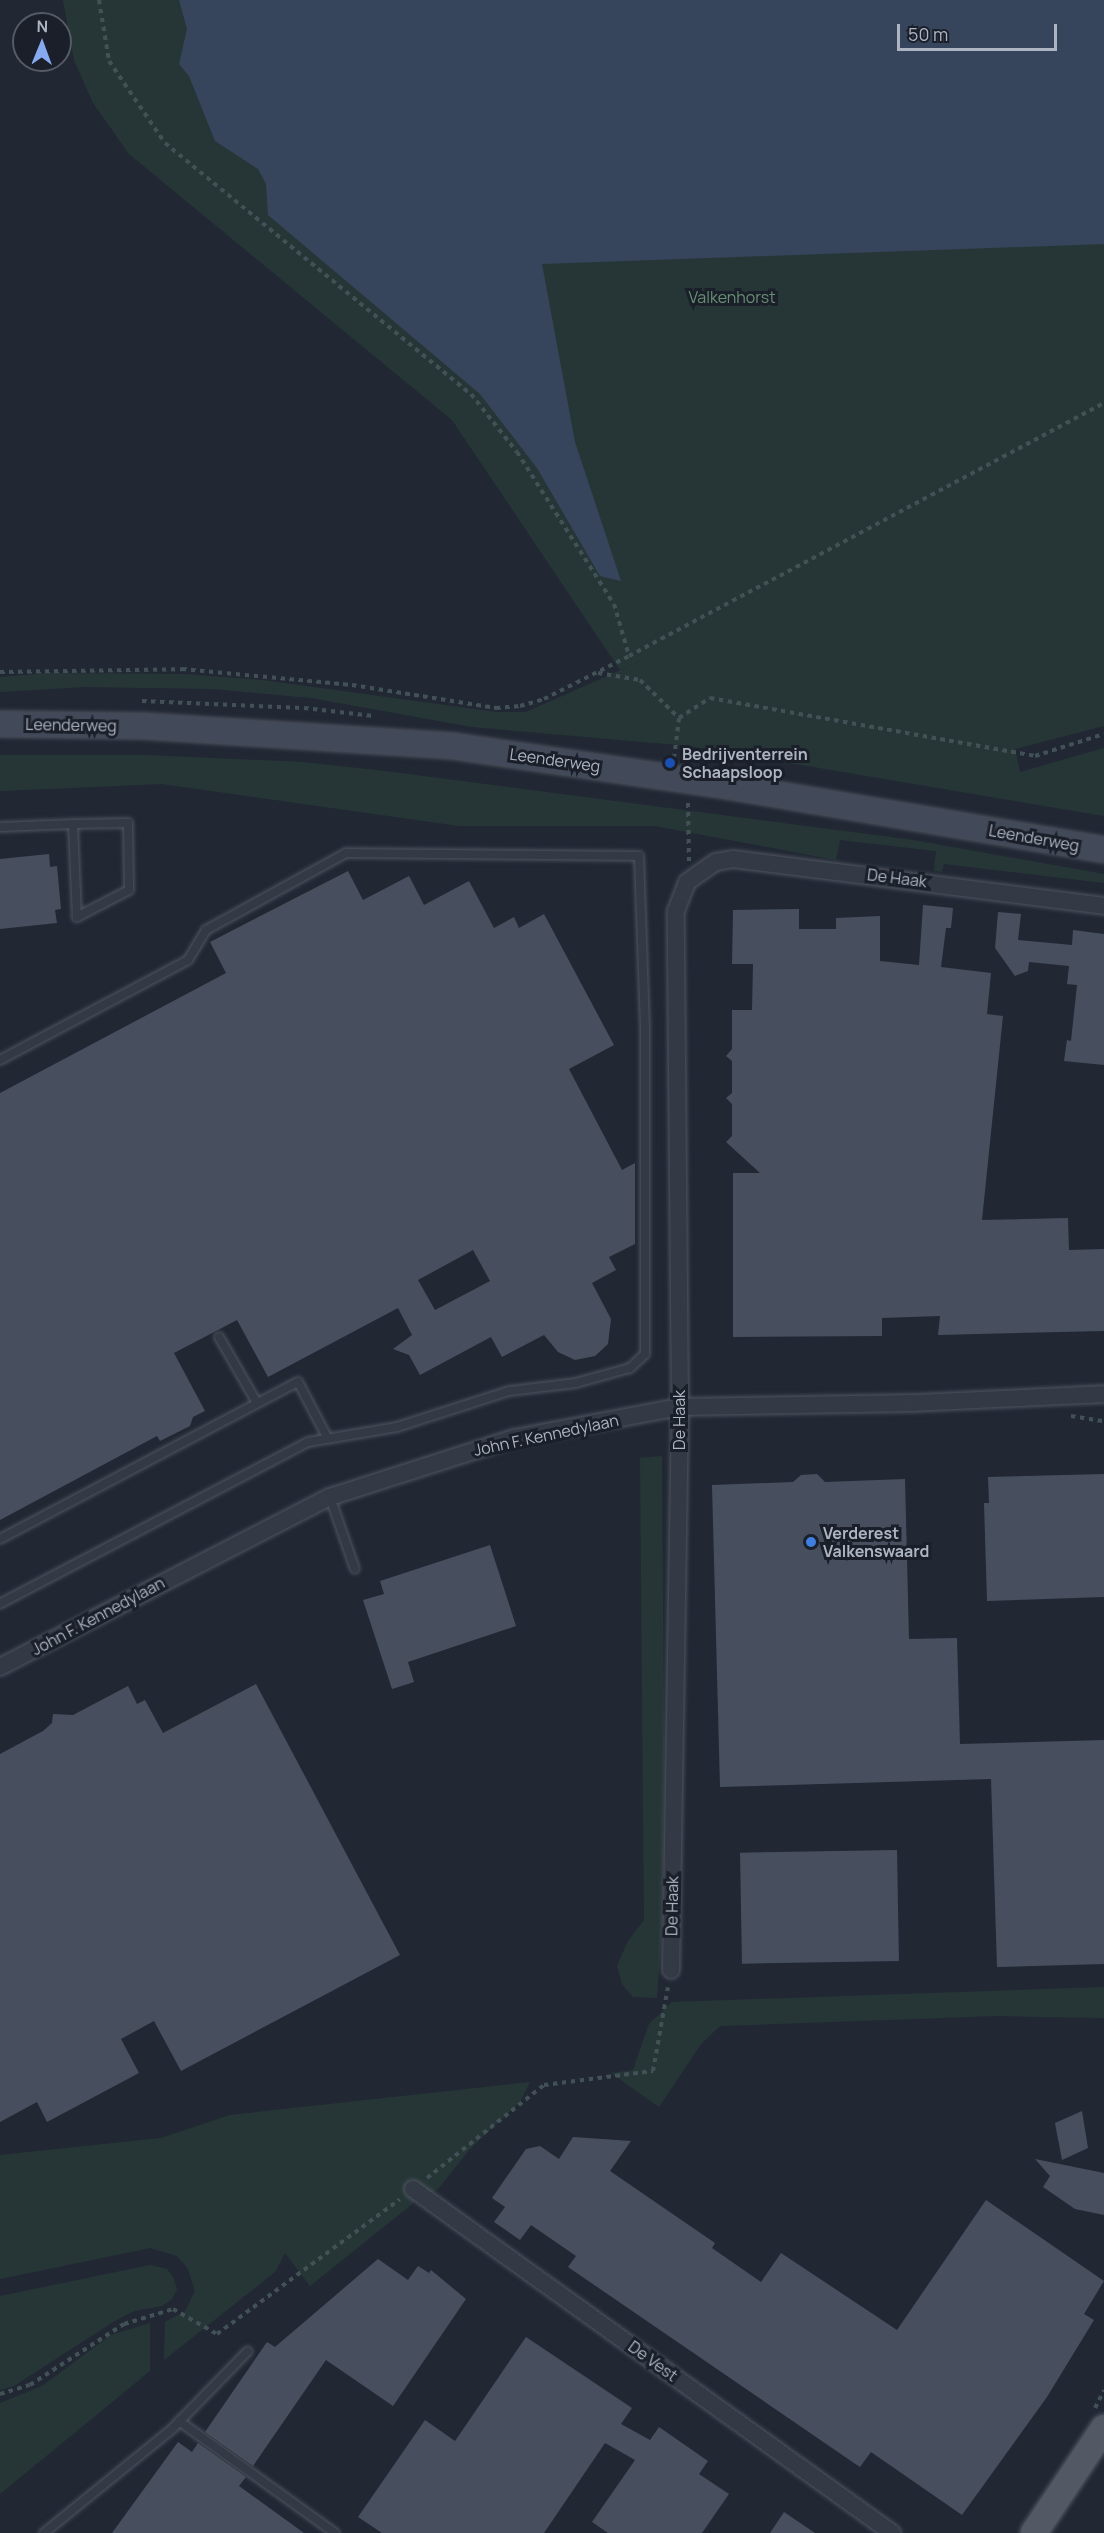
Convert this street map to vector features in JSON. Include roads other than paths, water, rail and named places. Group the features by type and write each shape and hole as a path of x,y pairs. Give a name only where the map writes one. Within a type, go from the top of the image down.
{"main road":[{"path":"1034,2533 1104,2428"}],"street":[{"name":"Leenderweg","path":"0,724 143,726 453,746 727,786 1104,850"},
{"name":"De Haak","path":"671,1970 680,1407 676,911 687,882 716,862 733,859 1104,906"},
{"name":"John F. Kennedylaan","path":"0,1667 330,1497 514,1438 680,1407 914,1403 1104,1394"},
{"name":"De Vest","path":"413,2189 892,2533"}],"lane":[{"path":"0,827 73,824 128,823 129,890 77,917 73,824"},
{"path":"0,1060 188,960 206,930 346,853 639,856 645,1026 645,1354 630,1368 576,1383 509,1391 397,1427 308,1442 0,1604"},
{"path":"219,1336 257,1403"},
{"path":"0,1539 298,1382 328,1439"},
{"path":"330,1497 355,1569"},
{"path":"44,2533 179,2421 248,2351"},
{"path":"179,2421 335,2533"}],"water":[{"path":"179,0 1104,0 1104,244 542,264 575,442 621,581 600,576 537,468 480,394 268,215 266,184 258,169 215,141 189,76 179,64 187,29"}],"place":[{"name":"Bedrijventerrein Schaapsloop","path":"670,763"},
{"name":"Verderest Valkenswaard","path":"811,1542"}],"park label":[{"name":"Valkenhorst","path":"732,297"}]}
